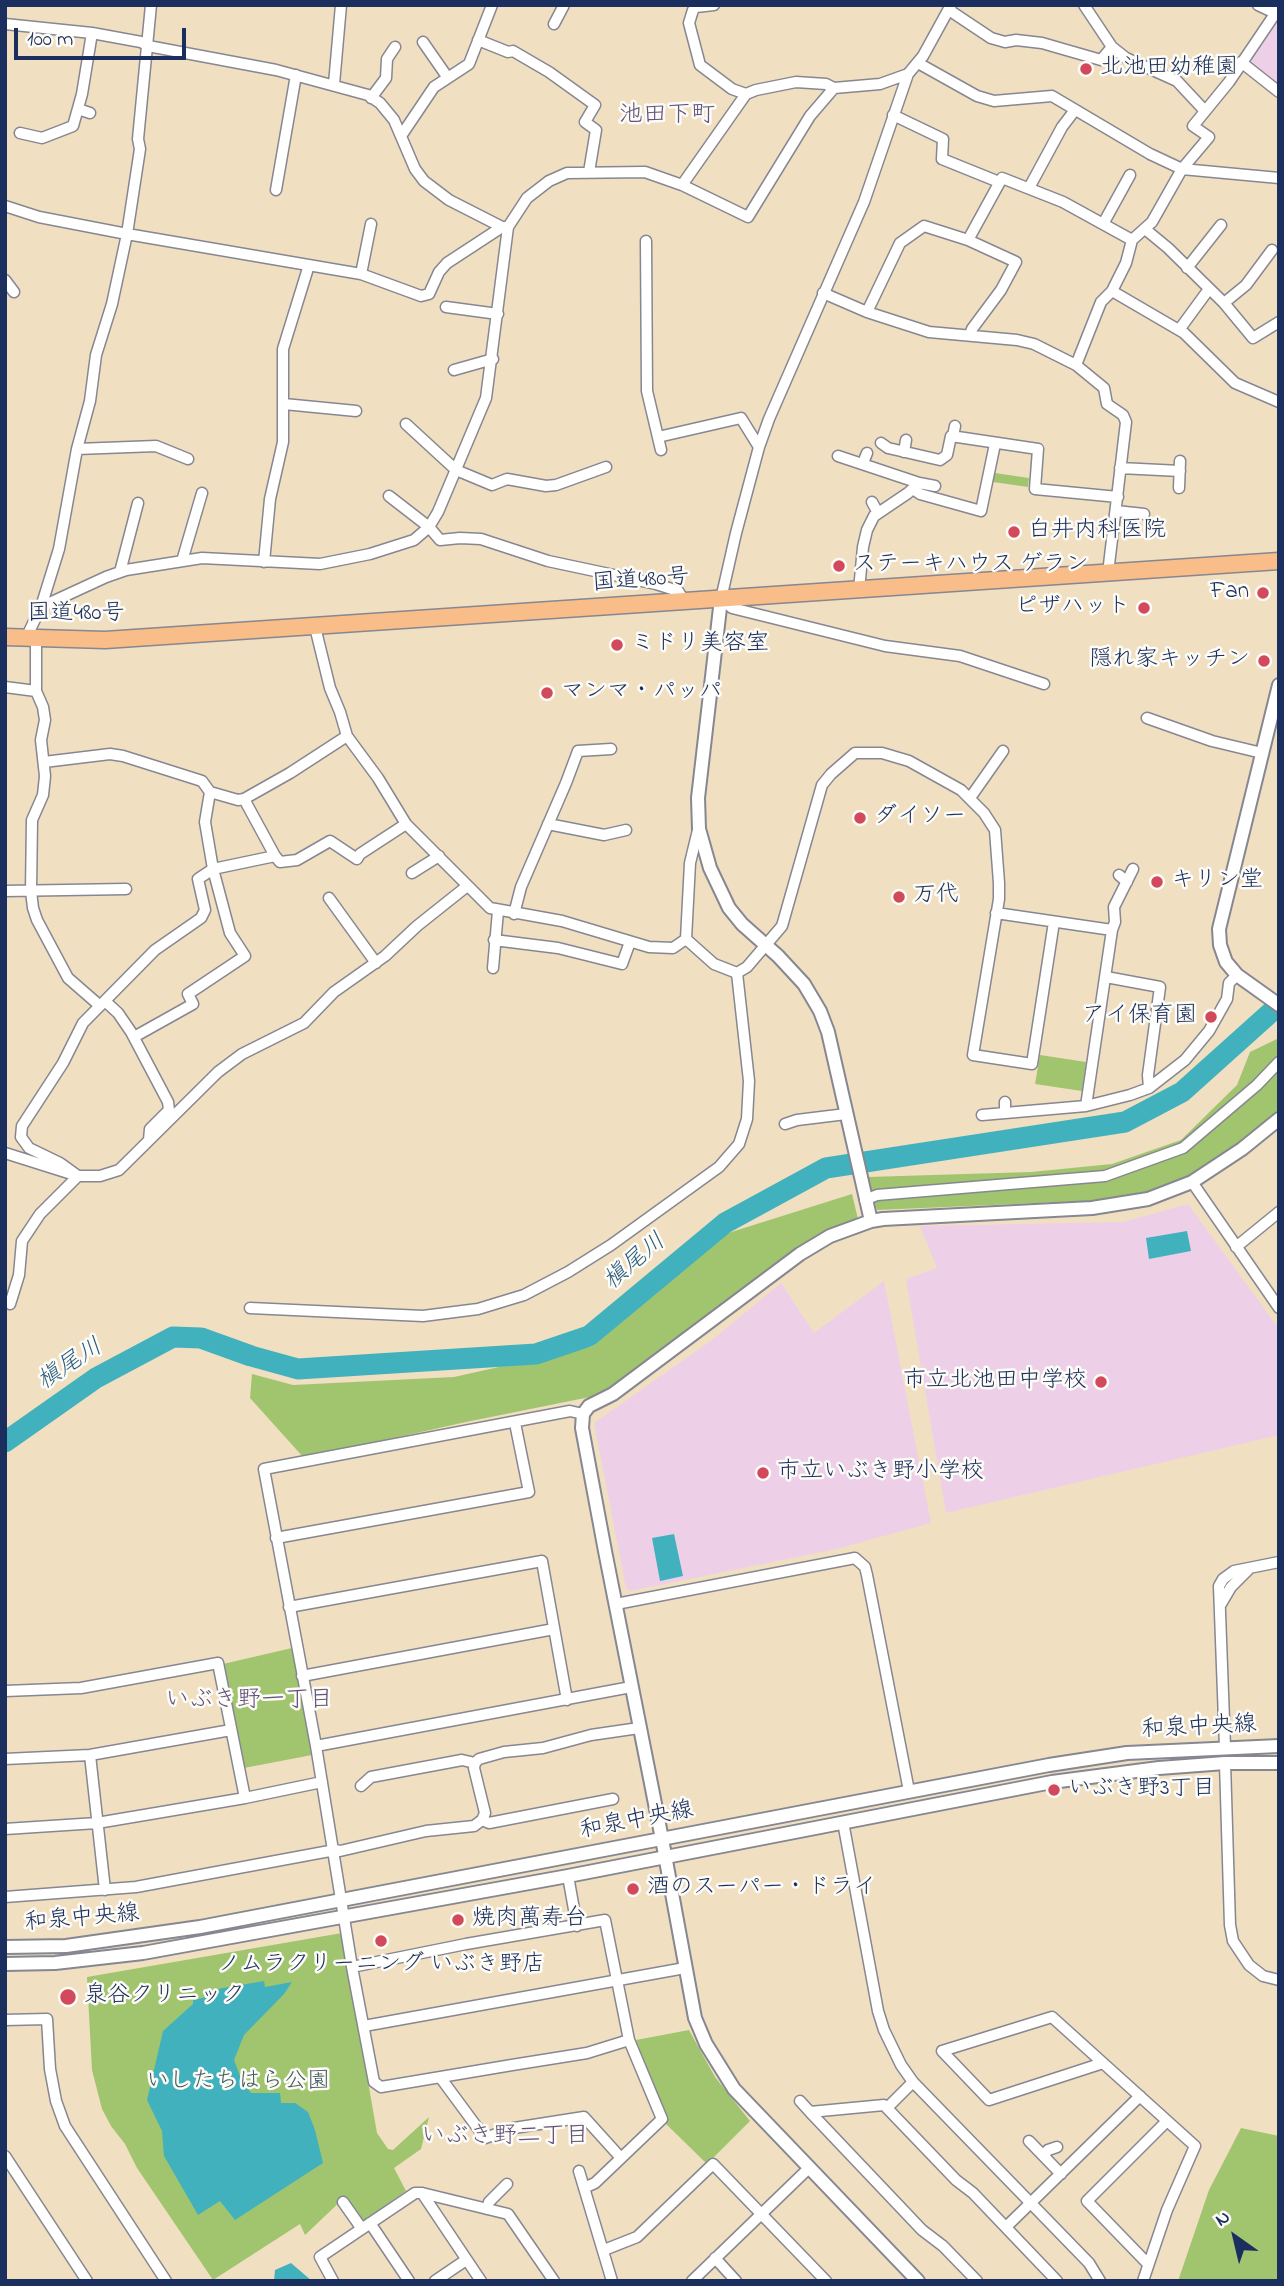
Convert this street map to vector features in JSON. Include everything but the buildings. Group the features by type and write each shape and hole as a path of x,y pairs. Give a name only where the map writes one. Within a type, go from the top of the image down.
{"highway":[{"name":"国道480号","path":"5,637 105,640 1279,561"}],"street":[{"path":"149,1140 150,1129 169,1110 168,1102 134,1037 118,1013 68,978 37,920 31,891 32,820 43,794 45,776 41,740 45,720 36,691 31,638 60,549 77,449 90,401 96,355 127,234 140,149 138,139 151,5"},
{"path":"334,84 341,5"},
{"path":"401,136 434,87 469,64 492,5"},
{"path":"554,24 564,5"},
{"path":"714,5 696,7 689,23 700,65 732,89 746,94"},
{"path":"1084,5 1112,47 1126,58 1177,81 1205,111"},
{"path":"1076,365 1101,302 1112,291 1126,263 1132,240 1152,222 1182,169 1209,137 1193,125 1229,82 1277,11 1258,5"},
{"path":"871,1221 828,1032 820,1011 804,984 743,924 719,891 699,829 698,798 721,599 759,447 863,202 908,74 918,63 950,7 991,38 1005,42 1016,40 1042,43 1101,60 1112,47"},
{"path":"5,24 92,33 141,42 148,46 334,84 371,98 394,120 415,169 424,181 449,200 505,227"},
{"path":"20,133 42,138 73,126 92,33"},
{"path":"478,40 508,52 513,51 549,72 595,105 585,122 596,130 589,172"},
{"path":"423,42 448,78"},
{"path":"371,98 386,78 387,59 395,47"},
{"path":"1241,62 1279,92"},
{"path":"918,63 977,96 1005,101 1052,96 1150,154 1182,169 1279,178"},
{"path":"682,184 746,94 796,82 827,84 834,88 880,83 908,74"},
{"path":"276,190 296,75"},
{"path":"5,206 40,217 127,234 361,274 421,296 429,294 439,272 447,263 505,227 527,198 549,181 567,173 645,172 682,184 748,217 810,116 834,88"},
{"path":"78,109 90,113"},
{"path":"1029,188 1062,127 1075,110"},
{"path":"893,115 943,139 942,159 999,183"},
{"path":"1103,224 1130,175"},
{"path":"968,240 1002,178 1063,202 1132,240"},
{"path":"361,274 371,224"},
{"path":"1187,268 1221,225"},
{"path":"867,312 900,243 924,226 968,240 1016,262 1001,290 970,335"},
{"path":"41,607 120,572 202,558 320,564 370,554 414,540 429,527 438,512 486,398 498,314 505,227"},
{"path":"1145,229 1224,303 1253,338 1279,322"},
{"path":"646,241 647,391 661,450"},
{"path":"1224,303 1245,285 1272,250"},
{"path":"264,562 270,499 283,442 283,349 309,265"},
{"path":"5,280 14,292"},
{"path":"1178,330 1209,289"},
{"path":"1112,291 1178,330 1235,383 1279,402"},
{"path":"823,293 867,312 929,332 1034,344 1076,365 1104,388 1107,404 1123,415 1126,422 1108,573"},
{"path":"446,307 498,314"},
{"path":"454,370 492,359"},
{"path":"284,404 356,411"},
{"path":"659,437 741,418 759,447"},
{"path":"405,424 456,470 492,485 507,479 546,486 556,485 606,467"},
{"path":"881,443 888,448 940,460 947,455 954,431 995,444 1038,449 1035,489 1118,497"},
{"path":"904,452 906,440"},
{"path":"916,486 920,494 981,511 995,444"},
{"path":"77,449 156,446 188,459"},
{"path":"838,456 865,458 916,486 935,486"},
{"path":"1120,468 1180,466 1179,488"},
{"path":"859,590 867,530 878,513 916,486"},
{"path":"182,561 202,493"},
{"path":"389,496 429,527 440,540 481,539 548,561 656,584 678,591 685,601"},
{"path":"872,502 878,513"},
{"path":"120,572 138,503"},
{"path":"1116,511 1144,514"},
{"path":"721,599 732,608 885,646 960,656 1044,684"},
{"path":"315,627 330,688 347,736 406,824 490,908 562,921 649,947 673,948 686,939"},
{"path":"1279,685 1219,929 1220,945 1226,962 1241,978 1279,1005"},
{"path":"5,687 36,691"},
{"path":"1147,718 1212,741 1262,753"},
{"path":"44,762 110,754 202,781 210,792 238,800 290,773 347,736"},
{"path":"514,914 521,887 578,751 611,750"},
{"path":"970,798 1003,751"},
{"path":"737,974 747,967 782,926 822,785 855,753 882,753 909,761 961,790 984,813 995,830 999,883 973,1055 1032,1064 1054,922"},
{"path":"134,1037 193,1004 188,994 245,956 230,933 213,869 205,822 210,792"},
{"path":"244,799 280,862 298,860 330,841 357,859 360,854 406,824"},
{"path":"548,824 604,835 626,830"},
{"path":"686,939 690,863 699,829"},
{"path":"78,1176 60,1163 30,1148 21,1136 22,1126 63,1063 83,1023 155,950 191,926 203,914 205,910 198,879 213,869 275,856"},
{"path":"412,873 439,856"},
{"path":"1086,1107 1115,922 1114,907 1123,878 1133,869"},
{"path":"5,1153 78,1176 100,1177 119,1170 218,1072 242,1054 304,1023 334,992 376,963 467,887"},
{"path":"5,891 126,889"},
{"path":"329,898 376,963"},
{"path":"203,914 225,911"},
{"path":"493,968 498,911"},
{"path":"996,913 1112,930"},
{"path":"686,939 714,964 737,974"},
{"path":"494,940 558,948 622,964 630,942"},
{"path":"250,1308 423,1316 478,1309 524,1295 611,1245 719,1167 739,1144 747,1119 749,1081 737,974"},
{"path":"1106,977 1160,987 1148,1075 1149,1087"},
{"path":"982,1115 1005,1108 1086,1107 1149,1087 1185,1060 1209,1031 1227,999 1229,983 1241,978"},
{"path":"865,1198 1105,1176 1183,1148 1257,1085 1279,1062"},
{"path":"790,1119 847,1119"},
{"path":"918,2281 734,2089 706,2044 695,2018 582,1428 583,1414 589,1406 613,1394 800,1254 830,1236 871,1221 1116,1206 1148,1199 1192,1182 1242,1149 1279,1119"},
{"path":"10,1304 19,1275 22,1241 40,1214 78,1176"},
{"path":"1192,1182 1277,1303"},
{"path":"1236,1247 1279,1212"},
{"path":"583,1414 570,1411 264,1469 335,1850 352,1967 374,2082 381,2087 587,2053 629,2040"},
{"path":"276,1538 529,1492 515,1423"},
{"path":"616,1604 855,1558 865,1567 867,1575 909,1791"},
{"path":"289,1607 542,1561 567,1700"},
{"path":"1225,1747 1221,1604 1218,1594 1223,1579 1234,1571 1279,1562"},
{"path":"302,1676 554,1629"},
{"path":"5,1691 81,1688 218,1662 245,1798"},
{"path":"316,1746 631,1687"},
{"path":"5,1897 136,1887 340,1851 426,1831 474,1826 482,1820 485,1813 475,1779 475,1763 479,1759 504,1752 543,1748 590,1735 639,1728"},
{"path":"5,1759 90,1755 231,1730"},
{"name":"和泉中央線","path":"5,1947 66,1946 127,1939 1049,1765 1127,1754 1279,1746"},
{"path":"90,1755 105,1890"},
{"path":"360,1786 371,1777 462,1760 475,1763"},
{"path":"1225,1763 1230,1925 1233,1941 1249,1965 1263,1976 1279,1980"},
{"name":"和泉中央線","path":"5,1964 55,1963 143,1953 568,1876 1052,1782 1159,1768 1225,1763 1279,1763"},
{"path":"5,1829 97,1823 322,1782"},
{"path":"482,1820 489,1824 613,1799"},
{"path":"843,1822 878,2011 894,2051 913,2082 1089,2263 1100,2281"},
{"path":"568,1876 577,1926"},
{"path":"352,1967 605,1920 629,2040 662,2119 595,2183 584,2188"},
{"path":"363,2026 685,1968"},
{"path":"1103,2063 989,2100 942,2051 1052,2017 1140,2096 1195,2146 1167,2210 1143,2281"},
{"path":"5,2020 47,2020 50,2069 56,2101 65,2126 166,2281"},
{"path":"440,2077 485,2138 514,2128 584,2117 621,2158"},
{"path":"887,2108 913,2082"},
{"path":"1006,2227 1140,2096"},
{"path":"800,2101 922,2230 943,2246 976,2281"},
{"path":"810,2112 884,2105 1057,2281"},
{"path":"1148,2264 1087,2201 1167,2121"},
{"path":"1029,2141 1060,2174"},
{"path":"1044,2155 1048,2150 1057,2147"},
{"path":"5,2156 87,2281"},
{"path":"604,2250 637,2237 713,2164 826,2281"},
{"path":"692,2281 809,2168"},
{"path":"579,2171 612,2281"},
{"path":"487,2210 489,2202 507,2184"},
{"path":"333,2281 320,2257 415,2193 422,2193 508,2214 554,2281"},
{"path":"422,2193 481,2281"},
{"path":"343,2202 366,2226 409,2281"},
{"path":"715,2258 736,2281"},
{"path":"435,2281 466,2260"}],"shaded area":[{"path":"1279,15 1279,88 1245,60"},
{"name":"市立北池田中学校","path":"1188,1204 1279,1329 1279,1435 946,1513 906,1279 937,1268 920,1226 1123,1222"},
{"name":"市立いぶき野小学校","path":"884,1281 931,1523 836,1549 630,1591 626,1588 594,1423 712,1340 781,1283 814,1333"}],"green space":[{"path":"995,473 1029,478 1028,487 993,482"},
{"path":"1279,1038 1279,1112 1238,1146 1187,1178 1130,1199 877,1210 868,1177 1031,1172 1112,1164 1181,1140 1237,1085 1250,1052"},
{"path":"1040,1055 1086,1062 1082,1091 1035,1084"},
{"path":"852,1194 858,1219 798,1251 613,1388 590,1397 304,1458 250,1398 252,1374 293,1385 454,1377 593,1346 725,1234"},
{"path":"292,1648 312,1755 244,1768 223,1664"},
{"name":"いしたちはら公園","path":"342,1933 377,2133 388,2149 393,2150 429,2117 421,2149 394,2168 406,2191 363,2221 345,2197 305,2235 300,2224 213,2280 137,2168 102,2109 92,2070 87,1977"},
{"path":"689,2030 715,2077 750,2121 707,2164 665,2123 668,2120 636,2040"},
{"path":"1241,2128 1279,2136 1279,2281 1178,2281 1209,2190"}],"water":[{"path":"1187,1231 1191,1251 1149,1259 1146,1238"},
{"path":"674,1534 683,1576 660,1581 652,1538"},
{"path":"264,1981 265,1987 292,1982 284,1994 244,2035 234,2060 242,2081 251,2093 280,2093 281,2103 295,2103 308,2112 323,2163 235,2220 220,2201 198,2215 164,2156 162,2131 147,2100 163,2031 193,2004 193,2000 207,1997 206,1991"},
{"path":"291,2263 312,2281 274,2281 275,2270"}],"waterway":[{"name":"槇尾川","path":"5,1442 96,1378 173,1337 201,1338 298,1369 536,1354 589,1336 725,1223 826,1168 1125,1122 1182,1092 1279,1005"}],"place":[{"name":"北池田幼稚園","path":"1086,69"},
{"name":"白井内科医院","path":"1014,532"},
{"name":"ステーキハウス ゲラン","path":"839,566"},
{"name":"Fan","path":"1263,593"},
{"name":"ピザハット","path":"1144,608"},
{"name":"ミドリ美容室","path":"617,645"},
{"name":"隠れ家キッチン","path":"1264,661"},
{"name":"マンマ・パッパ","path":"547,693"},
{"name":"ダイソー","path":"860,818"},
{"name":"キリン堂","path":"1157,882"},
{"name":"万代","path":"899,897"},
{"name":"アイ保育園","path":"1211,1017"},
{"name":"市立北池田中学校","path":"1101,1382"},
{"name":"市立いぶき野小学校","path":"763,1473"},
{"name":"いぶき野3丁目","path":"1054,1790"},
{"name":"酒のスーパー・ドライ","path":"633,1889"},
{"name":"焼肉萬寿台","path":"458,1920"},
{"name":"ノムラクリーニング いぶき野店","path":"381,1941"},
{"name":"泉谷クリニック","path":"68,1997"}],"district":[{"name":"池田下町","path":"667,117"},
{"name":"いぶき野一丁目","path":"249,1702"},
{"name":"いぶき野二丁目","path":"505,2138"}]}
